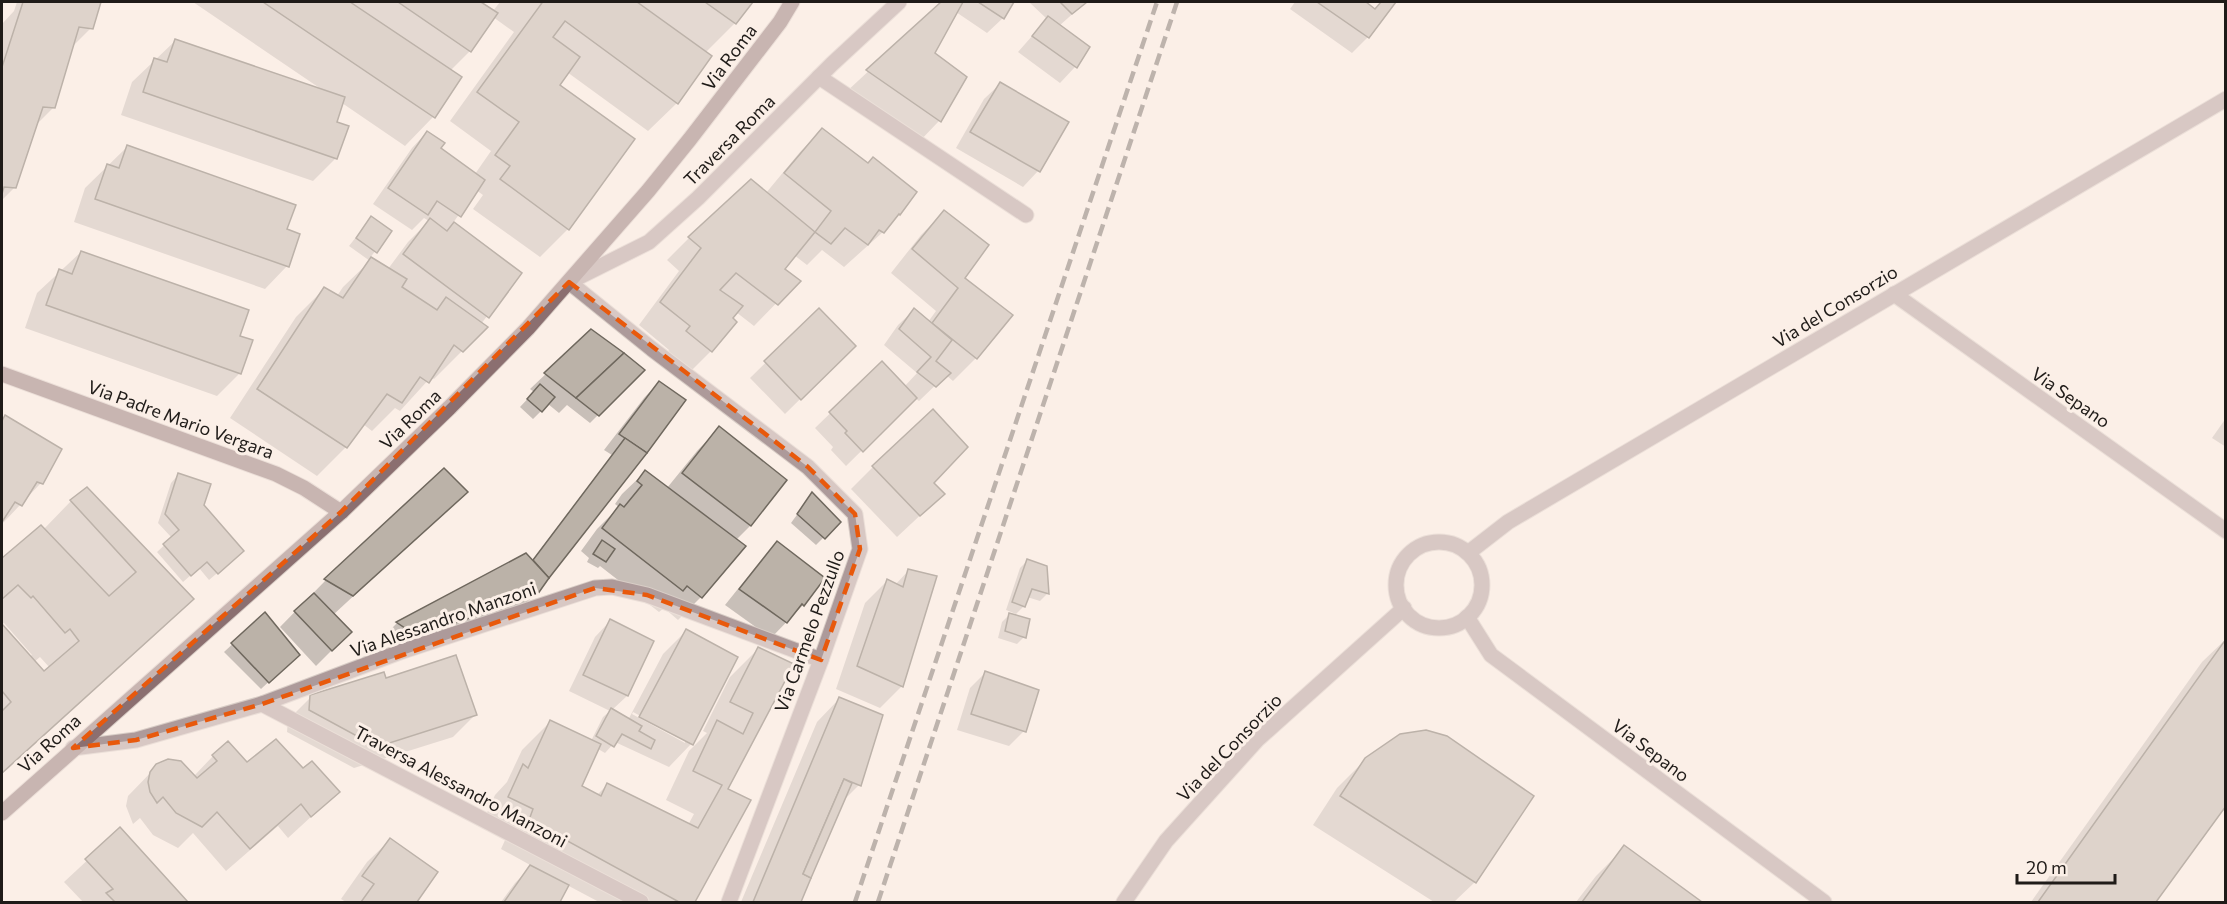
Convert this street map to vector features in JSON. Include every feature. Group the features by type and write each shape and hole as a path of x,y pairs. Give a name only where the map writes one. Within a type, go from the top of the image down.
{"street":[{"name":"Via Roma","path":"2,813 341,512 528,328 648,191 780,22 792,2"},
{"name":"Traversa Roma","path":"569,282 649,242 698,198 819,77 899,2"},
{"path":"819,77 1026,215"},
{"name":"Via del Consorzio","path":"1468,553 1508,522 2226,99"},
{"name":"Via Carmelo Pezzullo","path":"569,282 652,349 808,467 855,514 860,549 821,660 729,903"},
{"name":"Via Sepano","path":"1894,294 2226,531"},
{"name":"Via Padre Mario Vergara","path":"2,374 276,474 304,488 341,512"},
{"path":"1430,542 1443,542 1456,545 1468,553 1477,565 1482,578 1481,593 1476,606 1467,618 1455,625 1441,628 1426,626 1414,619 1404,608 1398,596 1396,582 1399,569 1412,552 1430,542"},
{"name":"Via Alessandro Manzoni","path":"73,748 136,740 262,704 400,652 532,610 575,592 595,588 612,587 647,595 821,660"},
{"name":"Via del Consorzio","path":"1124,903 1166,841 1257,740 1404,608"},
{"name":"Via Sepano","path":"1467,618 1491,655 1824,903"},
{"name":"Traversa Alessandro Manzoni","path":"262,704 641,903"}],"highlighted area":[{"path":"569,282 808,467 855,514 860,549 821,660 647,595 595,588 262,704 136,740 73,748 341,512"}],"building":[{"path":"23,2 101,2 93,29 79,27 55,108 43,107 16,188 4,187 2,194 2,67"},
{"path":"263,2 350,2 462,77 435,118"},
{"path":"398,2 481,2 498,13 471,52"},
{"path":"539,2 637,2 712,56 678,104 565,21 553,37 580,57 560,85 635,139 569,230 500,179 510,166 495,155 519,122 477,92 542,3"},
{"path":"705,2 753,2 736,24"},
{"path":"941,2 963,2 935,53 967,77 941,122 866,70"},
{"path":"978,2 1014,2 1004,19"},
{"path":"1060,2 1087,2 1072,14"},
{"path":"1317,2 1366,2 1375,9 1381,2 1396,2 1369,38"},
{"path":"1048,16 1090,47 1077,68 1032,36"},
{"path":"175,39 345,97 337,122 349,126 337,159 143,92 154,58 167,62"},
{"path":"1000,82 1069,122 1040,172 970,132"},
{"path":"822,128 868,163 873,157 917,192 884,233 879,230 868,245 845,228 831,244 815,232 831,211 784,173"},
{"path":"427,131 445,143 441,148 485,180 461,217 437,201 428,215 388,188"},
{"path":"127,145 296,205 287,229 300,234 289,267 95,199 107,164 119,168"},
{"path":"751,179 815,232 785,269 801,281 778,305 736,273 720,290 743,306 733,318 737,322 712,352 686,331 690,326 660,302 701,248 688,237"},
{"path":"944,210 989,245 965,278 1013,315 977,359 932,323 958,288 912,249"},
{"path":"371,216 392,231 377,253 356,238"},
{"path":"430,218 447,231 454,222 522,273 489,318 403,254"},
{"path":"81,251 249,310 240,336 253,340 241,374 46,305 59,269 72,274"},
{"path":"371,257 407,279 402,287 437,310 446,297 488,327 463,352 454,345 429,383 420,377 402,403 387,394 347,448 257,389 324,287 343,298"},
{"path":"819,308 856,346 801,400 764,361"},
{"path":"914,308 952,340 936,361 951,373 936,387 917,372 931,357 899,329"},
{"path":"591,329 624,353 576,398 544,373"},
{"path":"624,353 645,370 599,416 576,398"},
{"path":"882,361 917,398 863,452 829,412"},
{"path":"659,381 686,400 647,453 619,434"},
{"path":"540,384 555,397 542,412 527,399"},
{"path":"933,409 968,447 934,483 945,494 920,516 872,466"},
{"path":"5,415 62,449 43,484 37,482 22,506 15,502 2,522 2,421"},
{"path":"719,426 787,480 751,526 682,473"},
{"path":"625,438 647,453 549,578 533,560"},
{"path":"444,468 468,492 353,596 324,579"},
{"path":"645,470 746,546 702,598 687,586 683,591 602,528 620,504 624,507 642,485 637,481"},
{"path":"178,473 211,484 204,505 244,551 218,574 207,562 191,576 163,544 179,530 165,514"},
{"path":"87,487 194,599 2,773 2,711 11,702 2,691 2,624 44,671 79,641 70,629 65,633 33,596 31,598 18,585 2,599 2,558 41,525 109,596 136,572 70,500"},
{"path":"812,492 841,522 825,539 797,514"},
{"path":"602,540 615,549 606,562 593,554"},
{"path":"777,541 825,578 804,606 802,604 787,623 739,589"},
{"path":"526,553 549,578 537,595 417,636 396,622"},
{"path":"1027,559 1047,566 1049,594 1032,589 1025,607 1012,602"},
{"path":"908,569 937,576 903,687 857,666 887,579 903,587"},
{"path":"314,593 352,632 332,651 294,611"},
{"path":"265,612 300,655 269,683 231,643"},
{"path":"1009,613 1030,619 1026,638 1005,631"},
{"path":"610,619 654,641 628,696 583,675"},
{"path":"686,629 738,657 693,745 639,717"},
{"path":"2226,639 2226,806 2156,902 2038,902"},
{"path":"758,647 794,664 728,789 751,800 695,902 679,902 529,820 533,809 508,797 523,764 528,768 550,720 601,744 582,786 601,796 607,783 698,828 722,785 693,771 717,720 743,734 753,713 730,702"},
{"path":"456,655 477,715 377,747 309,710 310,695 384,672 386,678"},
{"path":"985,671 1039,690 1026,732 971,714"},
{"path":"839,697 883,715 861,786 844,779 803,874 811,878 801,902 753,902"},
{"path":"611,708 642,726 639,731 655,740 651,749 622,734 614,747 596,736"},
{"path":"1426,730 1447,736 1534,796 1476,883 1340,796 1365,758 1400,734"},
{"path":"276,739 303,768 312,761 340,792 311,817 301,804 250,849 217,812 202,827 176,813 163,797 157,803 150,792 148,782 150,772 156,764 168,759 181,761 197,778 217,761 212,755 228,741 247,762"},
{"path":"844,779 852,783 811,878 803,874"},
{"path":"120,827 188,902 115,902 106,893 113,889 85,859"},
{"path":"390,838 438,872 417,902 361,902 374,884 362,876"},
{"path":"1624,845 1702,902 1582,902"},
{"path":"530,865 569,885 560,902 504,902"}],"railway":[{"path":"855,902 1157,2"},
{"path":"878,902 1177,2"}]}
